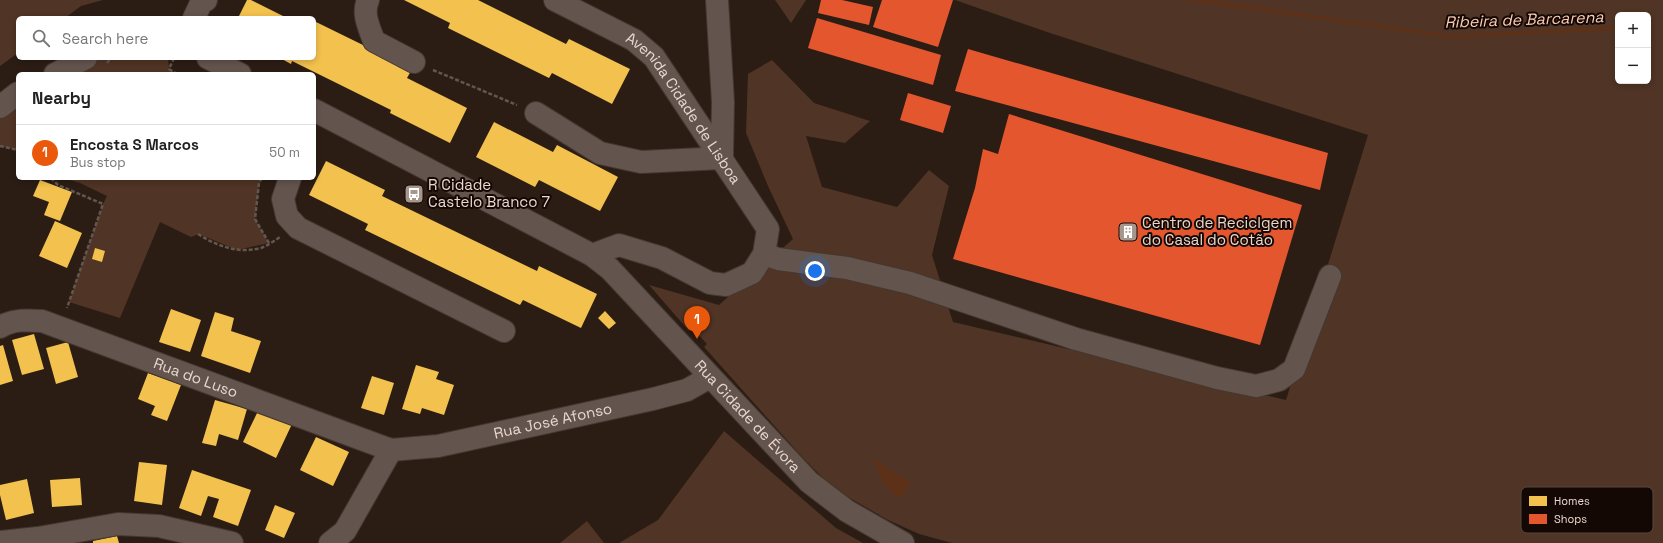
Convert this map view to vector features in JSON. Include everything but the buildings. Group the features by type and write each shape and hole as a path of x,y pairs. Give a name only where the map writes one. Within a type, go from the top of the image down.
{"street":[{"path":"195,16 202,1 206,0"},
{"path":"368,0 365,7 367,22 374,41 414,62"},
{"name":"Avenida Cidade de Lisboa","path":"555,0 634,40 654,57 768,229 771,256"},
{"path":"536,113 600,153 641,162 722,158 723,102 717,0"},
{"path":"59,72 82,60"},
{"path":"212,60 236,72"},
{"path":"0,107 16,95"},
{"name":"Rua Cidade de Évora","path":"316,116 592,255 610,269 809,482 847,511 903,543"},
{"path":"289,180 284,199 287,216 298,228 504,330"},
{"path":"592,255 619,245 662,258 710,283 726,285 752,273 771,256 846,268 910,283 1076,339 1217,378 1256,386 1279,380 1294,369 1330,276"},
{"name":"Rua do Luso","path":"0,327 9,322 24,320 42,321 391,450"},
{"name":"Rua José Afonso","path":"391,450 438,446 653,399 687,390 710,377"},
{"path":"330,543 345,531 391,450"},
{"path":"0,542 36,540 118,524 159,526 232,543"}],"path":[{"path":"172,60 169,69 174,72"},
{"path":"414,62 536,113"},
{"path":"0,146 16,150"},
{"path":"53,180 58,185 103,204 60,328"},
{"path":"261,180 259,184 255,219 270,243"},
{"path":"198,234 212,243 237,250 261,248 298,228"}],"shaded area":[{"path":"0,0 103,0 81,6 68,16 16,16 16,54 0,66"},
{"path":"775,0 806,0 791,23"},
{"path":"955,0 1663,0 1663,543 952,543 919,534 888,520 848,497 823,478 802,457 704,347 707,344 692,328 689,331 649,285 719,305 793,239 768,186 746,133 748,74 772,60 814,103 870,121 845,143 806,136 822,187 897,207 929,170 949,186 932,255 953,322 1286,400 1368,135 1050,33"},
{"path":"1181,0 1210,0 1454,35 1615,26 1615,30 1453,38"},
{"path":"96,60 168,60 169,69 174,72 67,72"},
{"path":"16,100 16,150 0,146 0,111"},
{"path":"69,180 261,180 259,184 255,219 269,243 237,250 199,234 191,237 160,222 120,318 69,302 107,196 80,183"},
{"path":"724,431 836,528 863,543 619,543 658,520"},
{"path":"875,460 909,481 905,493 898,498 881,480"},
{"path":"587,521 604,543 560,543"}],"place":[{"name":"R Cidade Castelo Branco 7","path":"414,194"},
{"name":"Centro de Reciclgem do Casal do Cotão","path":"1128,232"},
{"name":"Encosta S Marcos","path":"697,339"}],"water label":[{"name":"Ribeira de Barcarena","path":"1524,19"}]}
